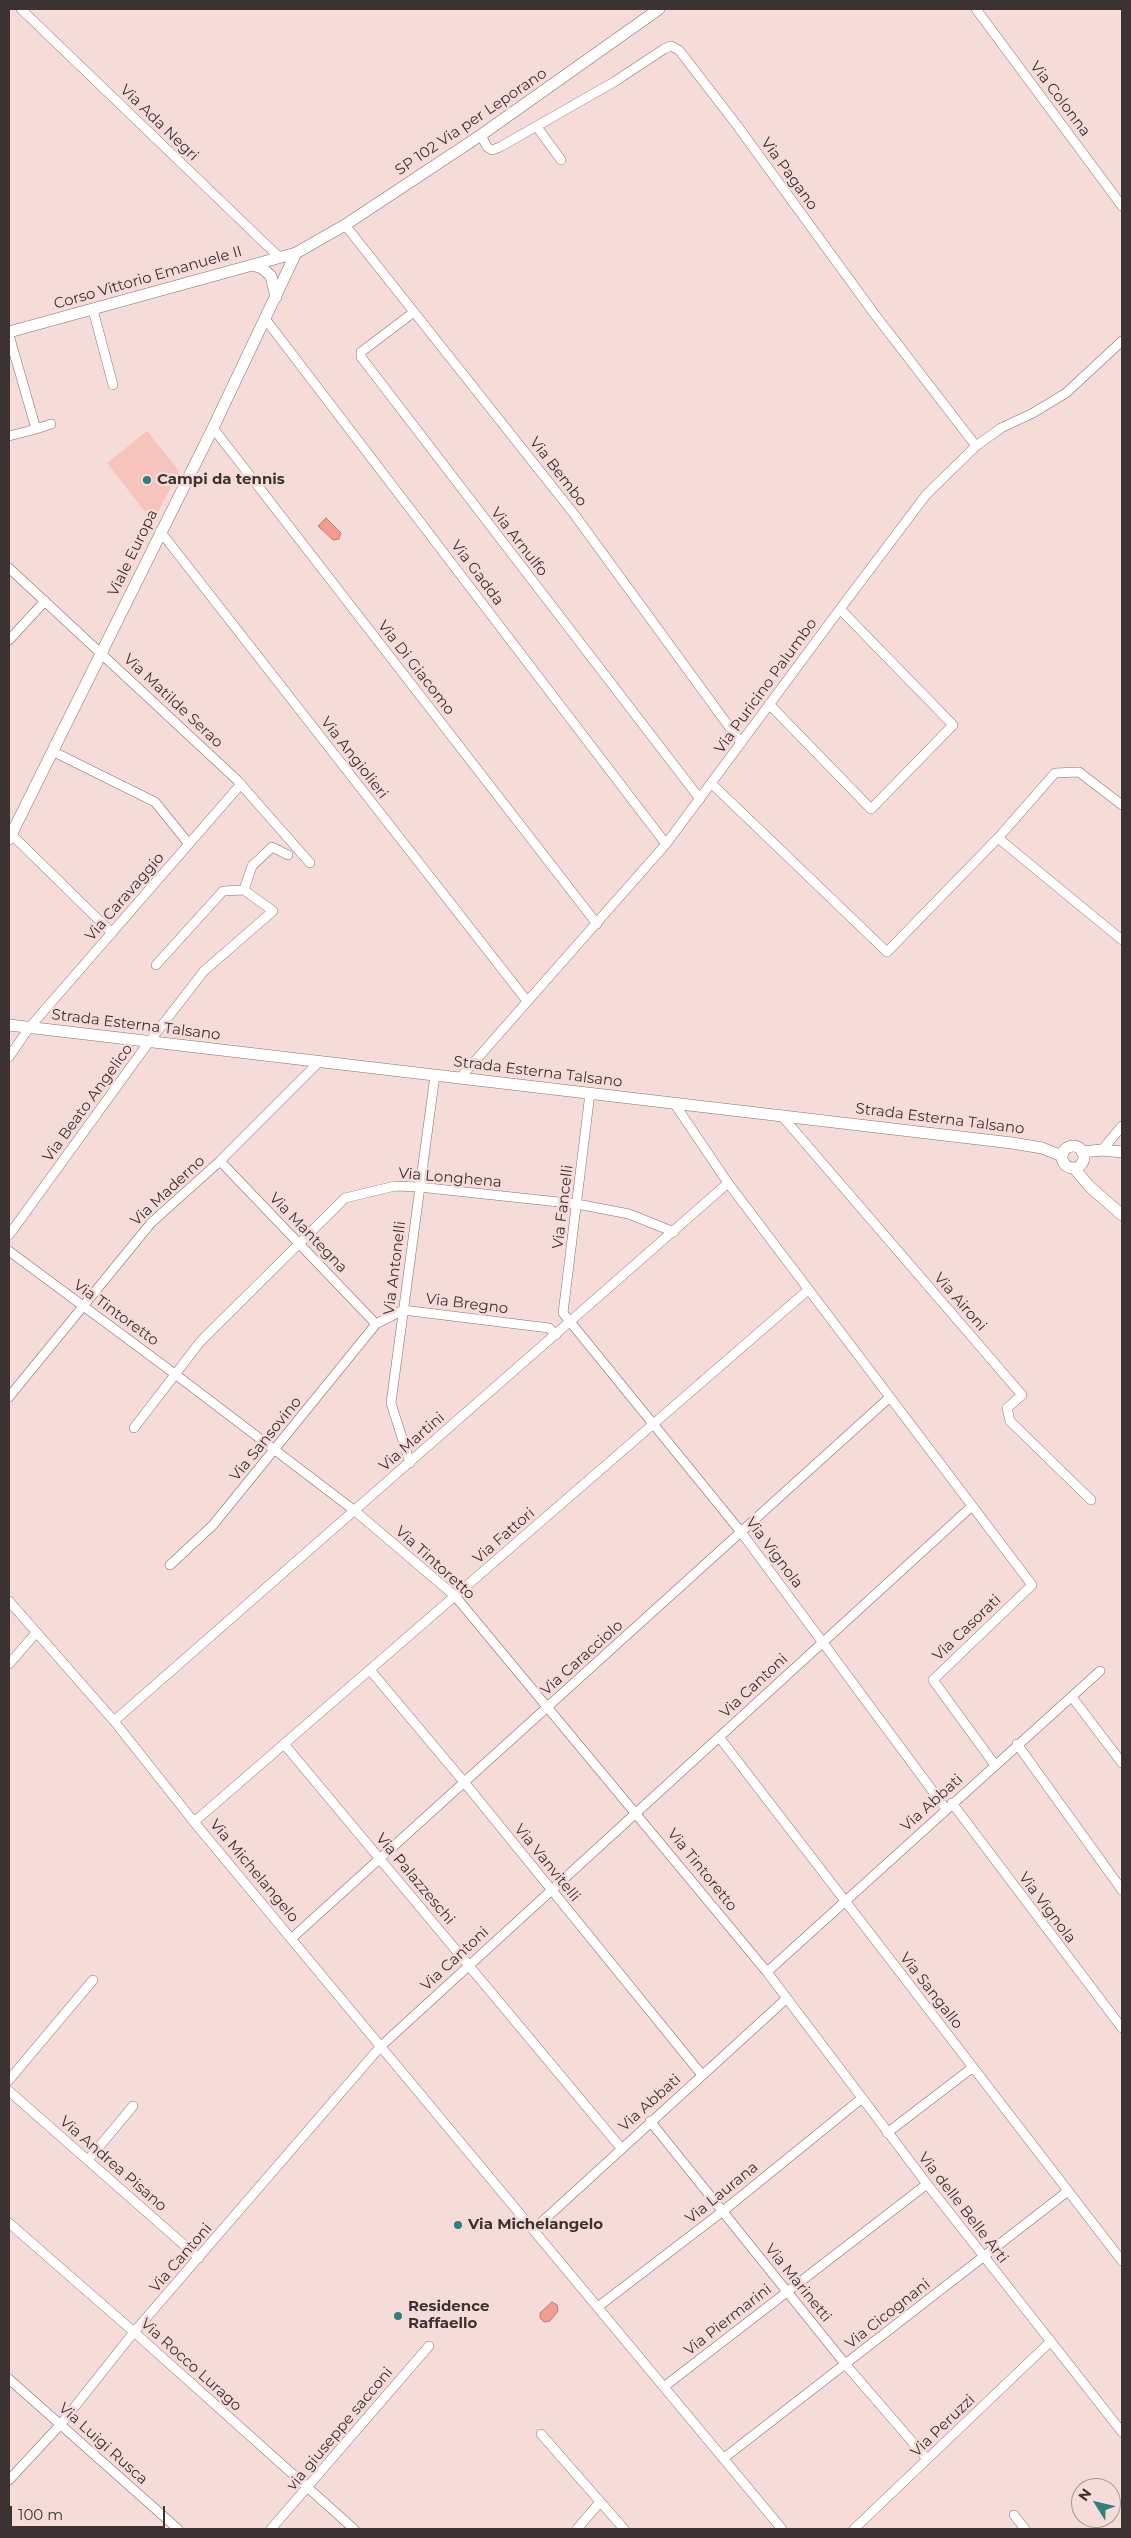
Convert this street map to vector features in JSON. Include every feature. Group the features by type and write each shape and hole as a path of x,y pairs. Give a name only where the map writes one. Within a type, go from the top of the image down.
{"street":[{"name":"Via Ada Negri","path":"21,9 279,257"},
{"name":"SP 102 Via per Leporano","path":"296,253 345,225 481,135 659,9"},
{"name":"Via Colonna","path":"976,9 1122,206"},
{"name":"Via Pagano","path":"481,135 487,148 492,150 537,127 614,82 664,49 671,46 679,50 736,124 873,312 976,446"},
{"path":"537,127 561,160"},
{"name":"Via Bembo","path":"345,225 574,514 741,743"},
{"name":"Corso Vittorio Emanuele II","path":"9,334 296,253"},
{"name":"Viale Europa","path":"10,837 54,752 160,531 266,320 296,253"},
{"path":"253,265 265,270 271,276 276,297"},
{"path":"93,310 113,385"},
{"name":"Via Arnulfo","path":"414,312 361,352 361,357 700,799"},
{"name":"Via Gadda","path":"266,320 666,844"},
{"path":"9,334 36,428"},
{"name":"Via Puricino Palumbo","path":"460,1078 666,844 926,495 976,446 1001,428 1033,413 1066,393 1122,341"},
{"path":"9,436 51,424"},
{"name":"Via Di Giacomo","path":"213,428 597,924"},
{"name":"Via Angiolieri","path":"160,531 527,1001"},
{"name":"Via Matilde Serao","path":"9,568 241,784 310,864"},
{"path":"9,640 45,601"},
{"path":"769,704 871,809 953,725 840,609"},
{"path":"54,752 155,802 189,844"},
{"path":"712,784 887,952 998,838 1055,772 1079,772 1122,805"},
{"name":"Via Caravaggio","path":"9,1057 30,1028 241,784"},
{"path":"10,837 112,933"},
{"path":"998,838 1122,940"},
{"path":"156,965 222,891 244,890 252,866 272,848 288,855"},
{"name":"Via Beato Angelico","path":"9,1235 149,1042 204,972 274,912 244,890"},
{"name":"Strada Esterna Talsano","path":"9,1026 1012,1143 1042,1148 1062,1156"},
{"name":"Via Maderno","path":"9,1397 151,1223 220,1161 319,1062"},
{"name":"Via Antonelli","path":"410,1463 391,1403 435,1075"},
{"name":"Via Fancelli","path":"570,1323 563,1312 590,1093"},
{"path":"674,1103 728,1183 971,1507"},
{"name":"Via Aironi","path":"781,1115 1022,1395 1007,1408 1010,1421 1091,1500"},
{"path":"1102,1150 1122,1126"},
{"path":"1122,1152 1102,1150 1082,1152 1072,1146 1064,1150 1062,1156 1065,1165 1074,1168 1090,1187 1122,1215"},
{"path":"1074,1168 1082,1162 1082,1152"},
{"name":"Via Mantegna","path":"220,1161 376,1324"},
{"name":"Via Martini","path":"114,1721 728,1183"},
{"name":"Via Longhena","path":"134,1428 200,1342 345,1198 395,1186 419,1187 577,1204 629,1214 674,1232"},
{"name":"Via Tintoretto","path":"9,1251 176,1374 355,1511 455,1596 637,1812 768,1972 786,1999"},
{"name":"Via Fattori","path":"194,1822 808,1290"},
{"name":"Via Bregno","path":"376,1324 404,1310 549,1328 556,1335"},
{"name":"Via Vignola","path":"570,1323 742,1532 949,1806 1122,2028"},
{"name":"Via Sansovino","path":"170,1565 214,1525 376,1324"},
{"name":"Via Caracciolo","path":"292,1938 890,1397"},
{"name":"Via Casorati","path":"971,1507 1032,1585 933,1680 995,1765"},
{"name":"Via Cantoni","path":"9,2480 61,2424 134,2332 381,2046 971,1507"},
{"name":"Via Michelangelo","path":"9,1601 114,1721 194,1822 599,2306 782,2529"},
{"path":"9,1664 36,1632"},
{"name":"Via Vanvitelli","path":"370,1670 464,1782 702,2075"},
{"name":"Via Abbati","path":"768,1972 1017,1744 1100,1671"},
{"path":"1072,1696 1122,1763"},
{"name":"Via Sangallo","path":"719,1737 844,1902 1122,2261"},
{"name":"Via Palazzeschi","path":"284,1744 621,2148"},
{"path":"1017,1744 1122,1890"},
{"path":"9,2080 93,1980"},
{"name":"Via Abbati","path":"534,2229 650,2121 786,1999"},
{"name":"Via delle Belle Arti","path":"786,1999 926,2184 1122,2432"},
{"path":"887,2133 972,2068"},
{"name":"Via Andrea Pisano","path":"9,2091 199,2258"},
{"name":"Via Laurana","path":"599,2306 723,2211 861,2099"},
{"path":"88,2160 133,2106"},
{"name":"Via Marinetti","path":"650,2121 846,2365 927,2459"},
{"name":"Via Piermarini","path":"665,2386 926,2184"},
{"name":"Via Cicognani","path":"724,2458 1068,2191"},
{"name":"Via Rocco Lurago","path":"9,2224 134,2332 354,2529"},
{"name":"Via Peruzzi","path":"854,2529 1050,2342"},
{"name":"via giuseppe sacconi","path":"271,2529 308,2489 429,2346"},
{"name":"Via Luigi Rusca","path":"9,2379 178,2529"},
{"path":"541,2434 624,2529"},
{"path":"577,2529 600,2502"},
{"path":"1014,2515 1025,2529"}],"shaded area":[{"name":"Campi da tennis","path":"147,431 179,471 153,522 107,463"},
{"path":"326,518 341,533 339,539 333,540 318,526"},
{"path":"552,2302 557,2305 558,2311 550,2321 544,2322 540,2318 540,2313"}],"place":[{"name":"Campi da tennis","path":"147,480"},
{"name":"Via Michelangelo","path":"458,2225"},
{"name":"Residence Raffaello","path":"398,2316"}]}
